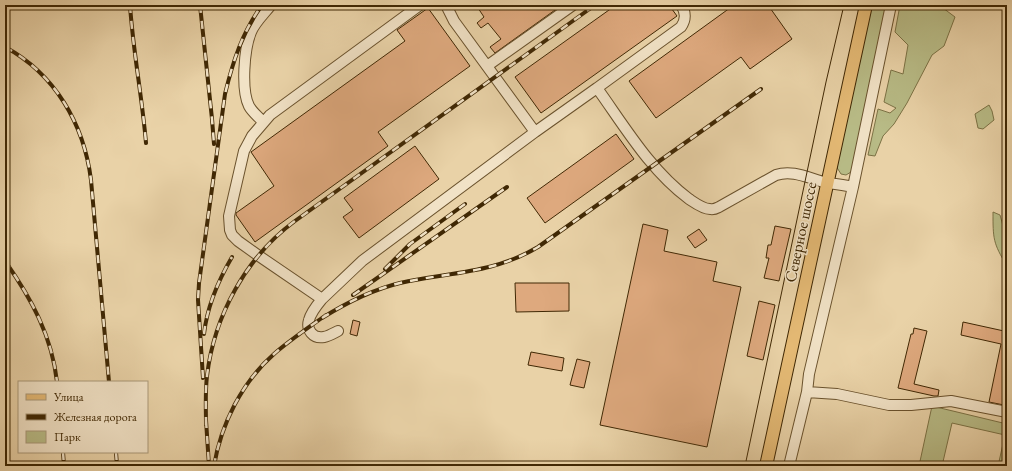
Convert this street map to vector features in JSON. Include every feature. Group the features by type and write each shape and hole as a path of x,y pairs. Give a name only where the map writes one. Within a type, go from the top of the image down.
{"main road":[{"name":"Северное шоссе","path":"766,466 866,5"}],"lane":[{"path":"263,122 251,108 247,100 244,82 245,54 251,32 261,16 271,5"},
{"path":"322,298 258,256 235,238 230,230 229,216 241,160 248,144 263,122 280,107 420,5"},
{"path":"446,5 454,21 535,132"},
{"path":"487,66 573,5"},
{"path":"338,331 323,337 314,336 308,328 309,318 314,308 322,298 362,261 535,132 681,28 685,19 681,5"},
{"path":"789,466 807,392 809,374 852,187 891,5"},
{"path":"597,88 664,178 694,203 710,210 719,207 784,172 804,175 827,183 852,187"},
{"path":"807,392 837,394 889,405 911,405 935,401 951,401 1007,412"}],"green space":[{"path":"871,5 887,5 855,165 851,172 846,175 841,174 836,166"},
{"path":"900,5 939,5 955,17 944,46 932,55 907,103 894,124 883,136 875,156 868,155 878,109 890,113 896,108 884,102 891,70 903,74 908,45 895,32"},
{"path":"989,105 994,120 983,129 978,128 975,114"},
{"path":"993,212 1000,215 1005,233 1007,233 1007,266 996,246 993,229"},
{"path":"932,406 1007,424 1007,466 998,466 1005,435 952,423 942,466 919,466"}],"building":[{"path":"476,5 562,5 495,53 490,47 501,39 488,23 481,28 477,23 484,17"},
{"path":"616,5 669,5 677,16 541,113 515,77"},
{"path":"734,5 768,5 792,39 750,69 741,57 656,118 629,81"},
{"path":"428,8 470,66 378,132 388,146 255,242 236,213 274,186 251,152 405,41 397,30"},
{"path":"616,134 634,159 545,223 527,198"},
{"path":"415,146 439,179 359,238 343,217 353,210 344,198"},
{"path":"643,224 668,230 664,251 717,262 713,281 741,287 707,447 600,425"},
{"path":"775,226 791,229 779,281 764,278 769,258 766,258 768,245 771,245"},
{"path":"699,229 707,240 695,248 687,237"},
{"path":"515,283 569,283 569,311 516,312"},
{"path":"759,301 775,305 763,360 747,356"},
{"path":"353,320 360,322 357,336 350,334"},
{"path":"963,322 1004,331 1007,330 1007,389 1004,405 989,402 1001,344 961,335"},
{"path":"914,328 927,331 914,384 939,390 938,396 898,388 911,334 913,334"},
{"path":"531,352 564,358 562,371 528,365"},
{"path":"577,359 590,362 584,388 570,385"}],"tram line":[{"path":"745,466 826,82 844,5"}],"railway":[{"path":"130,5 146,143"},
{"path":"200,5 214,144"},
{"path":"203,378 198,300 199,283 225,94 231,70 239,48 249,26 262,5"},
{"path":"206,425 207,376 217,332 225,310 235,290 247,270 262,252 277,236 295,221 595,5"},
{"path":"5,47 23,58 39,71 52,86 74,120 82,139 91,180 109,381"},
{"path":"322,318 340,307 379,289 418,279 470,271 521,256 538,247 761,89"},
{"path":"353,295 507,187"},
{"path":"385,269 410,244 465,204"},
{"path":"204,334 205,324 214,294 232,257"},
{"path":"5,261 32,303 39,318 50,349 57,381"},
{"path":"214,466 217,450 228,419 252,377 274,354 326,315"},
{"path":"206,420 209,466"},
{"path":"63,453 64,466"},
{"path":"116,453 117,466"}]}
